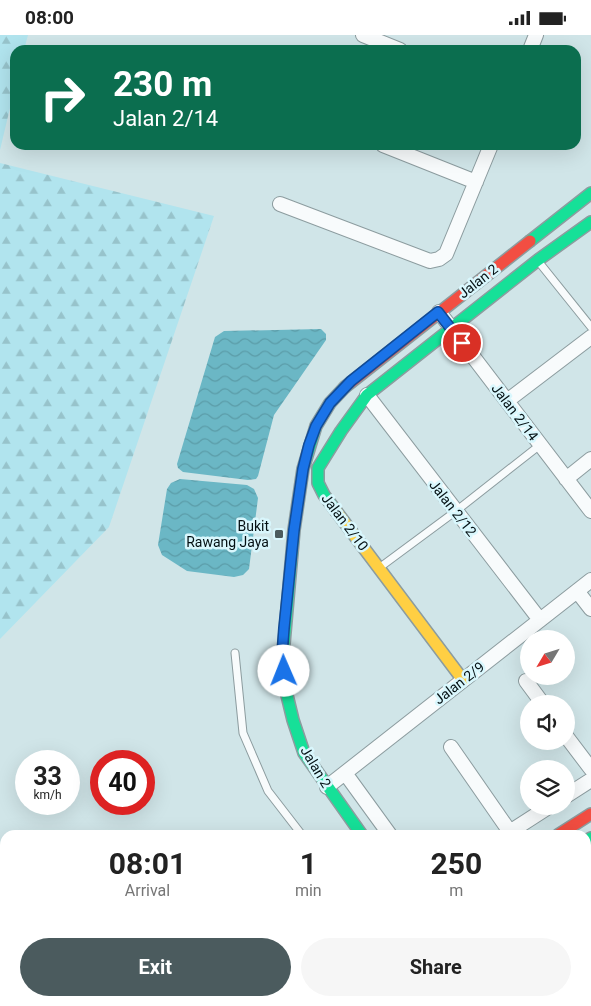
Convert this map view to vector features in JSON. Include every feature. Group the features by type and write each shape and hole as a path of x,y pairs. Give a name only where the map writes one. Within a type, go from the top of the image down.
{"street":[{"path":"363,35 388,45"},
{"path":"395,150 476,182"},
{"path":"280,204 430,261 438,259 446,254 489,150"},
{"name":"Jalan 2","path":"358,830 304,753 292,720 285,687 282,655 294,530 303,469 309,445 316,426 330,403 351,381 591,193"},
{"name":"Jalan 2/10","path":"463,680 324,495 317,475 318,468 367,395 538,260 591,221"},
{"name":"Jalan 2/14","path":"438,312 591,511"},
{"path":"507,401 591,337"},
{"name":"Jalan 2/12","path":"367,395 540,620"},
{"path":"566,479 591,459"},
{"name":"Jalan 2/9","path":"327,787 591,580"},
{"path":"577,591 591,609"},
{"path":"451,747 505,830"},
{"path":"575,748 591,769"},
{"path":"345,773 386,830"},
{"path":"575,791 591,781"},
{"path":"566,830 591,814"},
{"path":"512,830 536,815"}],"lane":[{"path":"538,260 591,327"},
{"path":"379,568 540,445"},
{"path":"235,653 243,733 268,791 298,830"}],"green space":[{"path":"0,35 28,35 25,45 10,45 10,108 0,150"},
{"path":"0,163 214,216 109,527 0,639"}],"water":[{"path":"321,329 326,334 326,340 274,415 256,479 248,480 183,472 178,468 177,464 215,337 224,331"},
{"path":"180,479 247,485 254,489 258,498 249,569 243,575 234,577 187,571 162,555 158,545 167,489 171,483"}],"traffic: fast":[{"path":"530,241 591,193"},
{"path":"336,511 318,483 318,468 341,431 367,395 538,260 591,222"},
{"path":"345,387 330,403 316,426 303,469 294,530 283,655 285,687 304,753 358,830"}],"traffic: slow":[{"path":"336,511 463,680"}],"traffic: jam":[{"path":"345,387 530,241"},
{"path":"566,830 591,814"}],"place":[{"name":"Bukit Rawang Jaya","path":"279,534"}],"route":[{"path":"284,671 282,655 294,530 303,469 316,426 330,403 351,381 438,312 462,343"}]}
